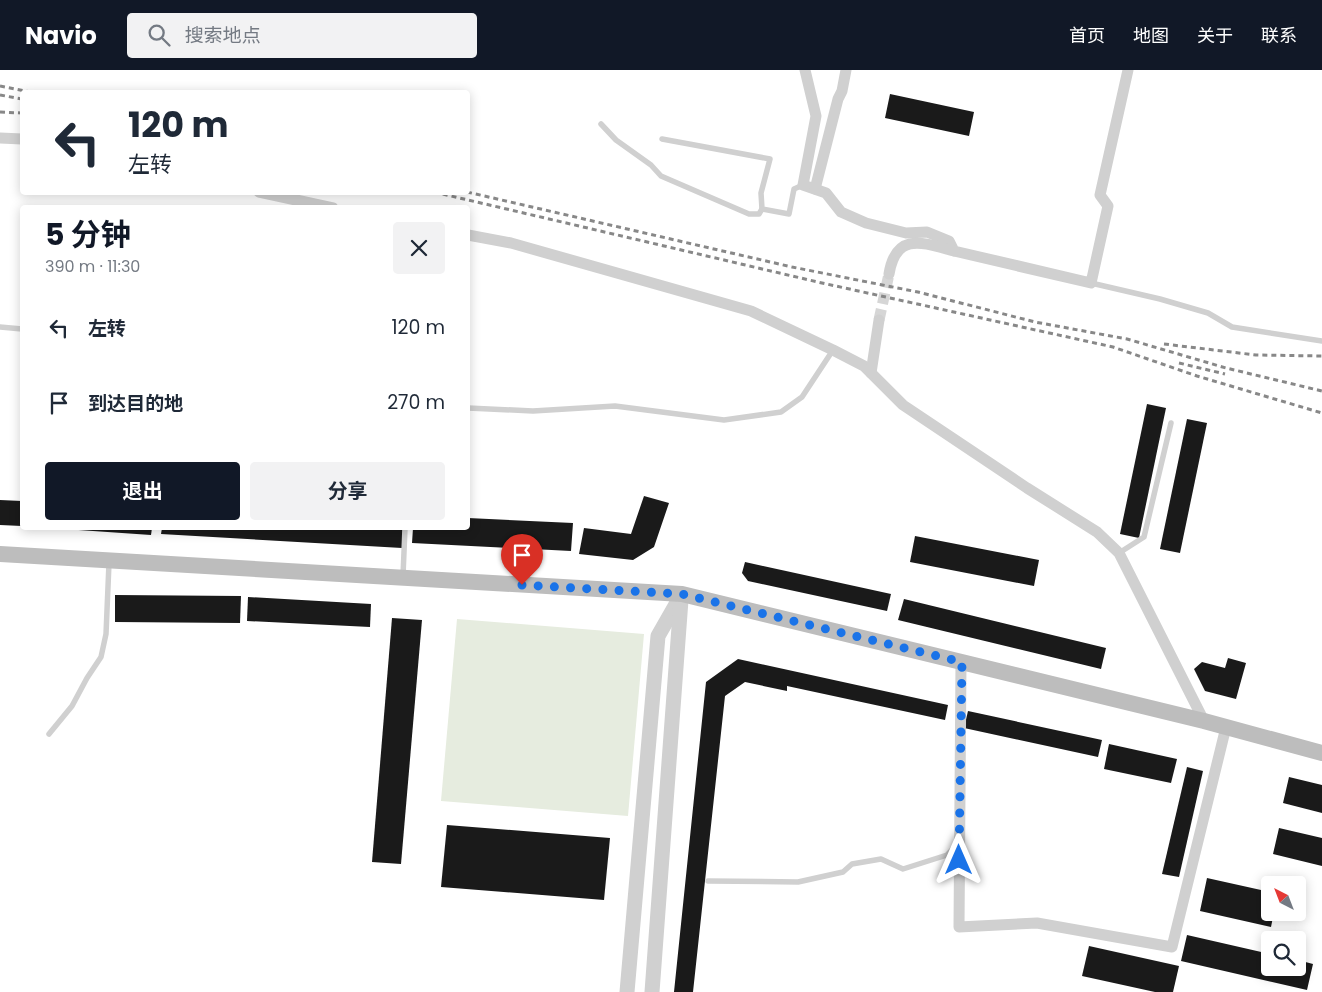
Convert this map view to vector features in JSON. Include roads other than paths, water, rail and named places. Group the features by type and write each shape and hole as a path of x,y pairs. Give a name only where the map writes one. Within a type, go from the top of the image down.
{"main road":[{"path":"0,554 682,594 1204,721 1322,754"}],"street":[{"path":"805,70 816,116 803,185 826,193 841,212 866,223 906,233 927,232 949,241 954,251"},
{"path":"815,189 846,70"},
{"path":"888,274 890,264 902,248 911,243 921,242 1091,283 1108,206 1100,194 1128,70"},
{"path":"0,138 20,138"},
{"path":"273,195 319,205"},
{"path":"470,234 511,243 750,311 864,366 903,405 1096,532 1119,553 1204,721"},
{"path":"871,373 879,320"},
{"path":"627,992 658,636 682,594"},
{"path":"652,992 682,594"},
{"path":"962,662 959,926 1037,923 1172,948 1226,727"}],"lane":[{"path":"601,124 616,140 651,165 661,176 749,214 760,214 762,210 760,193 770,159 662,139"},
{"path":"762,210 789,214 794,189 803,185"},
{"path":"1091,283 1160,299 1208,313 1232,327 1322,341"},
{"path":"0,327 20,329"},
{"path":"470,408 533,411 615,406 724,420 782,412 802,397 833,350"},
{"path":"1119,553 1144,537 1171,423"},
{"path":"402,578 405,530"},
{"path":"49,734 72,706 87,678 101,658 106,634 109,560"},
{"path":"708,881 798,882 843,872 852,864 881,859 903,868 947,855 959,843"}],"tunnel":[{"path":"879,320 889,274"}],"railway":[{"path":"0,86 20,90"},
{"path":"0,95 20,99"},
{"path":"0,112 20,113"},
{"path":"470,193 792,267 918,292 1035,322 1127,339 1226,368 1322,391"},
{"path":"447,195 822,283 1113,347 1197,376 1322,413"},
{"path":"1164,344 1256,355 1322,356"},
{"path":"1179,363 1225,374"}]}
